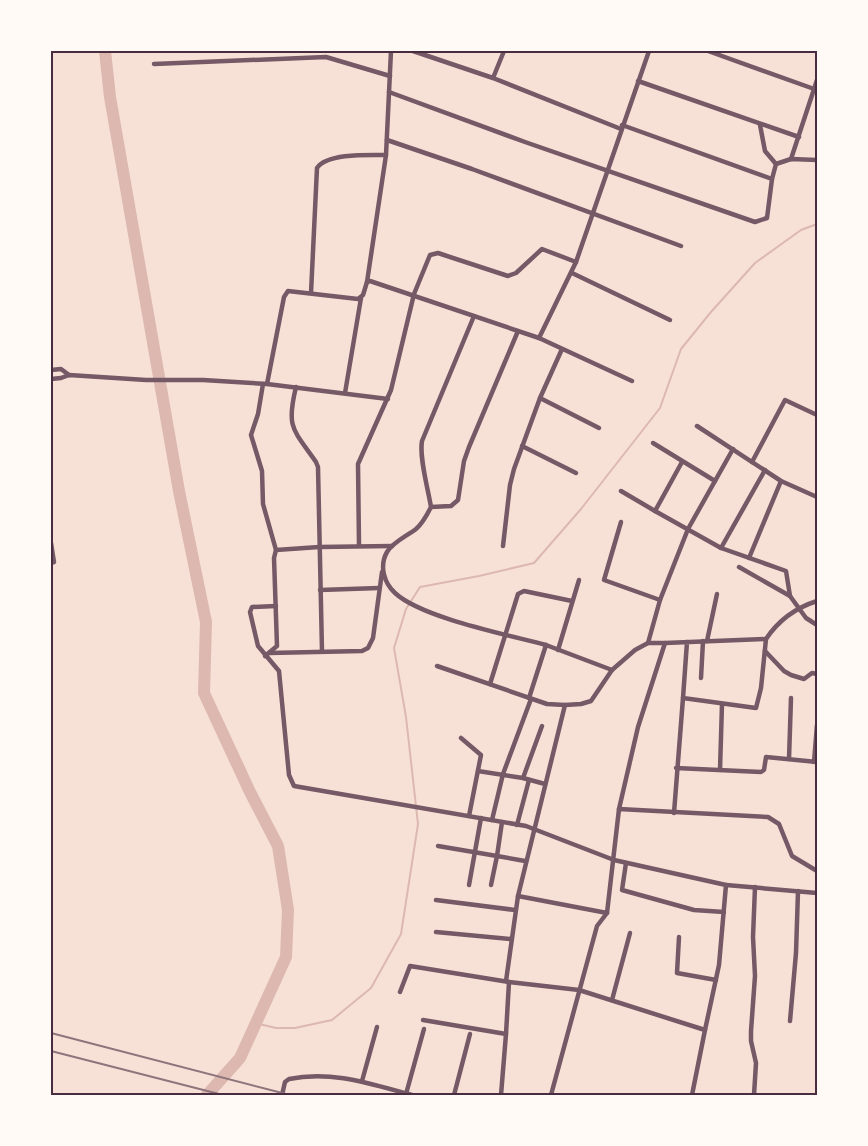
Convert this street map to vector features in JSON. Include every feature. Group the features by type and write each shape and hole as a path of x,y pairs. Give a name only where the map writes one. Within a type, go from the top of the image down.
{"street":[{"path":"345,393 361,298 367,282 386,155 391,51"},
{"path":"413,51 772,179"},
{"path":"493,78 504,51"},
{"path":"539,338 572,273 649,51"},
{"path":"708,51 816,90"},
{"path":"154,64 326,57 390,76"},
{"path":"791,159 816,90 817,80"},
{"path":"638,81 799,137"},
{"path":"389,92 755,222 767,218 776,164"},
{"path":"760,125 765,151 776,164"},
{"path":"387,140 681,246"},
{"path":"312,293 317,168 324,162 344,157 386,155"},
{"path":"776,164 791,159 817,160"},
{"path":"359,545 358,464 388,399 414,294 428,258 438,253 508,276 516,273 542,249 576,262"},
{"path":"572,273 670,320"},
{"path":"367,282 374,281 414,294 539,338 632,381"},
{"path":"267,654 277,646 274,558 276,550 263,504 262,471 251,435 265,384 269,381 285,293 291,290 353,299 361,298"},
{"path":"267,654 362,651 368,648 373,638 379,588 387,552 418,527 431,507 421,456 422,441 474,316"},
{"path":"431,507 451,506 458,500 464,460 518,331"},
{"path":"503,546 510,485 540,398 562,349"},
{"path":"51,370 62,369 69,375"},
{"path":"51,379 69,375 146,380 204,380 296,387 388,399"},
{"path":"296,387 291,418 294,429 316,462 322,651"},
{"path":"540,398 599,428"},
{"path":"752,462 784,400 817,415"},
{"path":"697,426 782,481 817,497"},
{"path":"653,443 715,481"},
{"path":"522,446 576,473"},
{"path":"648,644 660,600 688,529 733,449"},
{"path":"655,511 682,462"},
{"path":"721,548 765,470"},
{"path":"749,558 782,481"},
{"path":"621,491 721,548 786,571 790,596 806,618 817,625"},
{"path":"621,522 604,580 660,600"},
{"path":"51,543 54,562 51,563"},
{"path":"276,550 359,545 392,546"},
{"path":"739,567 790,596"},
{"path":"383,570 388,585 404,599 414,604 443,616 546,645 612,670"},
{"path":"558,650 579,580"},
{"path":"320,590 379,588"},
{"path":"490,684 520,592 572,601"},
{"path":"701,678 705,641 717,594"},
{"path":"683,698 756,708 761,688 765,639 776,625 799,609 817,601"},
{"path":"276,606 252,607 251,609 258,646 279,671 289,775 294,786 517,825 534,829 614,860 726,885 817,893"},
{"path":"437,666 547,704 581,704 591,701 612,670 635,650 648,644 765,639"},
{"path":"674,813 687,642"},
{"path":"551,1095 597,926 608,913 619,809 638,726 665,643"},
{"path":"492,820 503,774 546,645"},
{"path":"765,651 790,675 804,679 812,673 817,674"},
{"path":"789,759 791,698"},
{"path":"720,770 722,704"},
{"path":"501,1095 507,982 518,896 565,705"},
{"path":"676,768 761,772 764,770 765,758 816,762 817,725"},
{"path":"517,825 526,779 542,726"},
{"path":"461,738 481,755 469,816"},
{"path":"478,771 503,774 545,784"},
{"path":"619,809 772,819 779,824 792,855 817,871"},
{"path":"469,885 481,818"},
{"path":"490,885 502,822"},
{"path":"438,846 525,861"},
{"path":"626,863 622,891 694,910 724,912"},
{"path":"692,1095 719,964 726,885"},
{"path":"754,1095 756,1063 751,1031 755,976 753,937 755,887"},
{"path":"790,1021 796,954 798,891"},
{"path":"518,896 608,913"},
{"path":"436,900 516,910"},
{"path":"436,932 511,939"},
{"path":"612,1000 630,933"},
{"path":"679,937 677,973 716,980"},
{"path":"400,992 410,966 507,982 579,990 705,1030"},
{"path":"423,1020 506,1034"},
{"path":"362,1082 377,1027"},
{"path":"282,1095 285,1082 296,1077 318,1075 362,1082 409,1094 424,1029"},
{"path":"454,1095 470,1035"}],"waterway":[{"path":"105,51 110,97 179,491 206,622 204,693 278,846 288,910 286,957 240,1058 207,1095"},
{"path":"255,1023 276,1028 295,1028 332,1020 371,988 401,934 418,824 406,717 394,648 406,609 420,587 534,563 581,509 660,408 681,349 711,312 755,263 801,230 817,224"}],"railway":[{"path":"51,1033 290,1095"},
{"path":"51,1051 223,1095"}]}
